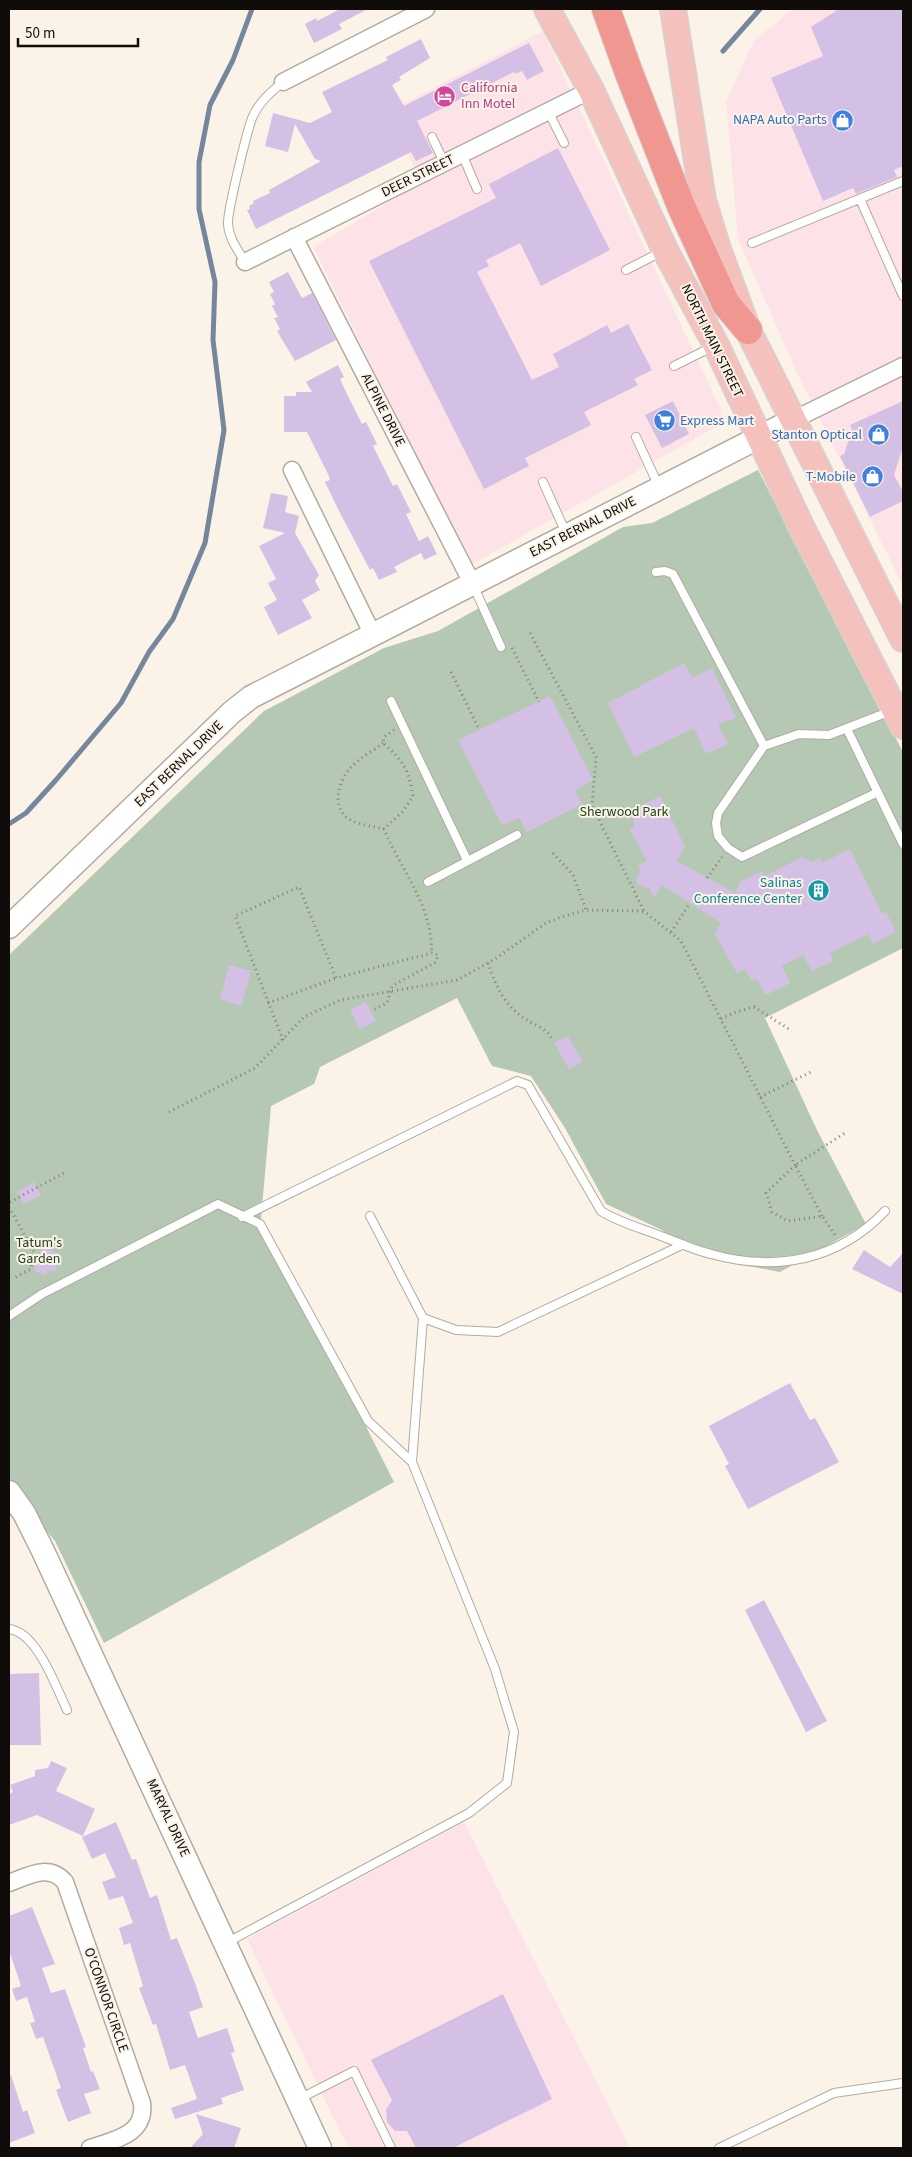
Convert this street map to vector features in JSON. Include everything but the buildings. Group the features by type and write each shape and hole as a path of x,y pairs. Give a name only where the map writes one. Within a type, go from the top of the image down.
{"highway":[{"path":"606,9 681,206 726,304 748,330"}],"main road":[{"name":"NORTH MAIN STREET","path":"547,9 591,90 666,250 716,345 759,438 899,718"},
{"path":"673,9 703,200 718,249 748,330 903,640"},
{"name":"EAST BERNAL DRIVE","path":"9,927 226,718 251,697 372,633 793,420"},
{"name":"MARYAL DRIVE","path":"9,1492 32,1528 320,2148"}],"street":[{"path":"283,82 426,9"},
{"name":"DEER STREET","path":"246,262 591,90"},
{"name":"ALPINE DRIVE","path":"294,237 472,583"},
{"path":"793,420 902,370"},
{"path":"292,470 372,633"},
{"name":"O'CONNOR CIRCLE","path":"9,1882 40,1872 54,1873 65,1882 142,2103 142,2115 135,2130 90,2148"}],"lane":[{"path":"246,262 231,239 228,223 231,206 252,118 264,98 283,82"},
{"path":"548,111 564,143"},
{"path":"432,137 444,162"},
{"path":"462,154 477,189"},
{"path":"752,244 903,181"},
{"path":"860,199 903,296"},
{"path":"626,270 666,250"},
{"path":"674,366 716,345"},
{"path":"636,436 659,487"},
{"path":"543,482 567,535"},
{"path":"656,572 665,570 673,574 764,746"},
{"path":"472,583 501,647"},
{"path":"391,701 467,860"},
{"path":"878,792 750,855 742,857 728,848 718,836 716,823 718,813 764,746 799,734 829,735 847,729 899,718"},
{"path":"847,729 903,844"},
{"path":"428,882 517,835"},
{"path":"242,1217 514,1081 528,1084 601,1212 618,1221 682,1245 743,1261 796,1262 841,1244 866,1231 885,1211"},
{"path":"9,1316 42,1294 218,1204 260,1224 368,1421 412,1462 495,1669 514,1732 507,1783 469,1813 226,1944"},
{"path":"370,1216 423,1318 412,1462"},
{"path":"423,1318 456,1330 498,1332 682,1245"},
{"path":"9,1629 21,1633 29,1639 67,1710"},
{"path":"298,2100 354,2071 391,2148"},
{"path":"719,2148 834,2093 903,2083"}],"path":[{"path":"530,633 596,757 592,806 646,913 681,941 794,1165 822,1216 841,1244"},
{"path":"509,643 539,702"},
{"path":"451,672 479,729"},
{"path":"384,828 414,798 410,775 400,758 384,744 384,737 402,724"},
{"path":"384,744 351,767 340,782 337,798 342,811 349,818 384,828"},
{"path":"384,828 394,854 415,888 428,924 432,954"},
{"path":"707,878 728,848"},
{"path":"553,853 568,867 573,875 586,910"},
{"path":"283,1040 235,916 299,887 336,978"},
{"path":"671,932 690,903"},
{"path":"169,1112 255,1068 304,1018 323,1007 349,998 457,980 488,963 546,923 586,910 646,913"},
{"path":"268,1003 336,978 432,954 439,957 436,962 399,980 392,986 392,992 387,1003 371,1011"},
{"path":"488,963 499,989 513,1009 524,1018 547,1031 552,1039"},
{"path":"721,1019 754,1007 792,1030"},
{"path":"760,1097 813,1071"},
{"path":"822,1216 788,1221 772,1212 766,1193 794,1165 845,1133"},
{"path":"14,1278 31,1269 34,1252 10,1205 64,1173"}],"shaded area":[{"path":"793,9 903,9 903,586 797,373 738,239 726,101 754,40"},
{"path":"543,31 722,412 716,427 471,565 313,247 421,183 389,111"},
{"path":"464,1822 630,2148 348,2148 247,1939"}],"green space":[{"name":"Sherwood Park","path":"758,470 903,752 903,948 765,1018 816,1128 866,1224 780,1272 713,1259 660,1229 606,1204 565,1128 531,1076 492,1066 457,998 320,1067 314,1084 271,1106 261,1218 394,1482 104,1643 55,1541 9,1487 9,955 264,711 384,648 438,631 623,527 652,523"}],"waterway":[{"path":"9,824 26,813 121,703 149,652 173,619 205,543 224,430 213,340 215,282 199,209 199,162 210,105 233,60 252,9"},
{"path":"723,51 760,9"}],"place":[{"name":"California Inn Motel","path":"445,96"},
{"name":"NAPA Auto Parts","path":"843,120"},
{"name":"Express Mart","path":"664,421"},
{"name":"Stanton Optical","path":"878,435"},
{"name":"T-Mobile","path":"872,477"},
{"name":"Salinas Conference Center","path":"818,891"}],"park label":[{"name":"Tatum's Garden","path":"39,1252"}]}
